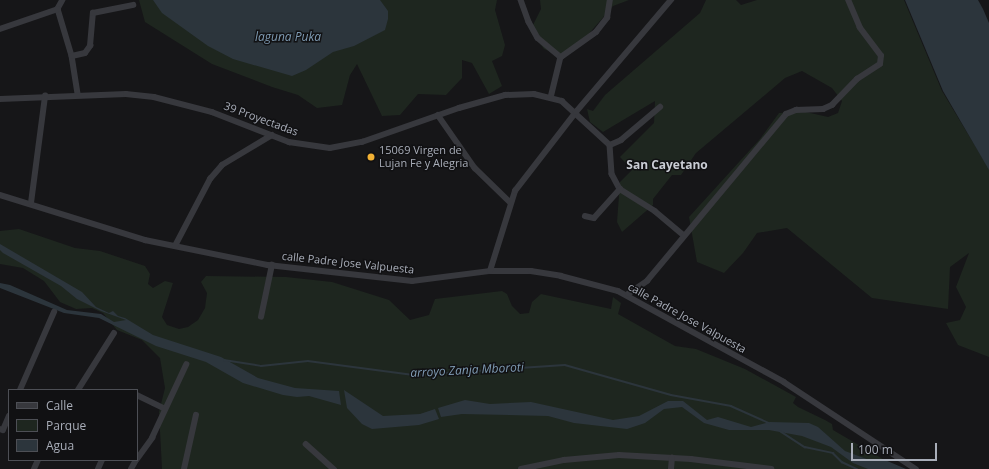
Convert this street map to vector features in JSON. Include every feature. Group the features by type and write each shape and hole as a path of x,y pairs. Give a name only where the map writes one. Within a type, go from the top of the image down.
{"street":[{"path":"0,29 58,9 63,0"},
{"path":"522,0 529,22 538,38 561,57"},
{"path":"551,98 561,57 596,32 607,18 610,0"},
{"path":"490,271 510,202 515,190 576,112 671,0"},
{"path":"628,294 647,281 786,114 796,110 823,109 832,105 857,79 880,64 881,56 860,28 848,0"},
{"path":"72,56 85,52 90,46 93,12 133,5"},
{"path":"58,9 72,56 78,95"},
{"name":"39 Proyectadas","path":"0,99 45,96 126,94 174,101 212,112 272,135 305,145 330,148 348,146 438,115 505,95 528,94 551,98 568,104 610,145"},
{"path":"31,203 45,96"},
{"path":"660,107 621,140 610,145 612,174 620,189 655,211 684,235"},
{"path":"438,115 471,163 510,202"},
{"path":"175,246 216,172 222,166 272,135"},
{"path":"585,216 594,218 620,189"},
{"name":"calle Padre Jose Valpuesta","path":"0,195 31,203 106,229 175,246 272,266 412,281 490,271 518,270 561,276 628,294 718,348 784,382 916,469"},
{"path":"261,317 272,266"},
{"path":"20,389 54,312"},
{"path":"79,389 114,333"},
{"path":"138,456 152,438 164,408 186,365"},
{"path":"138,395 164,408"},
{"path":"184,469 196,415"},
{"path":"0,429 3,430 8,418"},
{"path":"306,444 334,469"},
{"path":"521,469 564,460 619,455 672,458 771,469"},
{"path":"671,469 672,458"}],"green space":[{"path":"139,0 497,0 495,10 505,45 502,56 492,61 502,86 489,94 472,63 462,60 462,78 446,95 418,94 400,115 382,116 357,64 350,75 342,105 317,108 298,95 272,87 212,64 145,22"},
{"path":"540,0 629,0 613,6 573,52 558,55 544,49 530,31 541,9"},
{"path":"706,0 736,0 741,5 757,0 904,0 942,91 989,169 989,357 958,345 946,323 960,320 966,307 956,287 969,253 950,267 948,309 872,298 787,228 757,233 743,253 724,273 697,262 689,217 760,139 779,113 806,112 828,117 838,113 842,101 832,88 802,71 785,78 696,153 681,175 672,175 653,199 653,205 622,232 617,222 620,182 632,170 620,157 654,123 655,101 603,132 590,122 587,109 593,111 605,95 700,13"},
{"path":"19,229 75,248 100,251 145,266 150,274 148,284 153,288 165,281 173,283 162,317 167,325 179,329 188,327 198,320 205,308 207,293 201,282 206,276 286,277 332,282 389,300 410,320 429,315 435,299 502,291 507,294 512,306 520,314 529,313 532,302 541,294 611,309 613,297 621,303 618,314 675,346 696,349 745,369 796,397 793,403 798,407 832,424 833,430 900,469 162,469 159,412 165,388 160,358 142,340 117,330 103,313 92,308 76,309 60,302 44,281 23,268 0,264 0,231"}],"water":[{"name":"laguna Puka","path":"153,0 380,0 388,11 388,19 385,30 354,46 333,52 306,70 292,76 233,59 208,46 162,13"},
{"path":"905,0 978,0 983,9 989,23 989,170 943,91"},
{"path":"0,244 82,292 96,307 109,313 113,311 118,316 125,318 153,335 221,357 258,378 295,388 339,391 341,405 309,396 297,397 283,395 243,383 206,362 156,346 99,318 64,313 0,288 0,283 10,285 67,310 101,314 114,322 126,320 101,311 77,299 61,286 3,253 0,250"},
{"path":"344,390 383,416 420,414 435,409 439,419 419,425 372,429 362,424 347,408"},
{"path":"465,400 490,404 531,402 613,420 639,416 668,401 683,401 707,420 718,417 751,427 770,422 809,423 818,427 845,451 872,461 885,460 906,469 868,469 853,463 831,447 802,436 769,430 729,430 704,423 682,407 664,409 645,423 627,429 574,423 548,416 462,414 441,417 438,408"}],"waterway":[{"name":"arroyo Zanja Mboroti","path":"224,360 261,366 308,361 415,375 565,365 671,395 731,406 769,423"},
{"name":"arroyo Zanja Mboroti","path":"780,431 805,447 833,453 842,462 857,469"}],"place":[{"name":"15069 Virgen de Lujan Fe y Alegria","path":"371,157"}],"district":[{"name":"San Cayetano","path":"667,165"}]}
